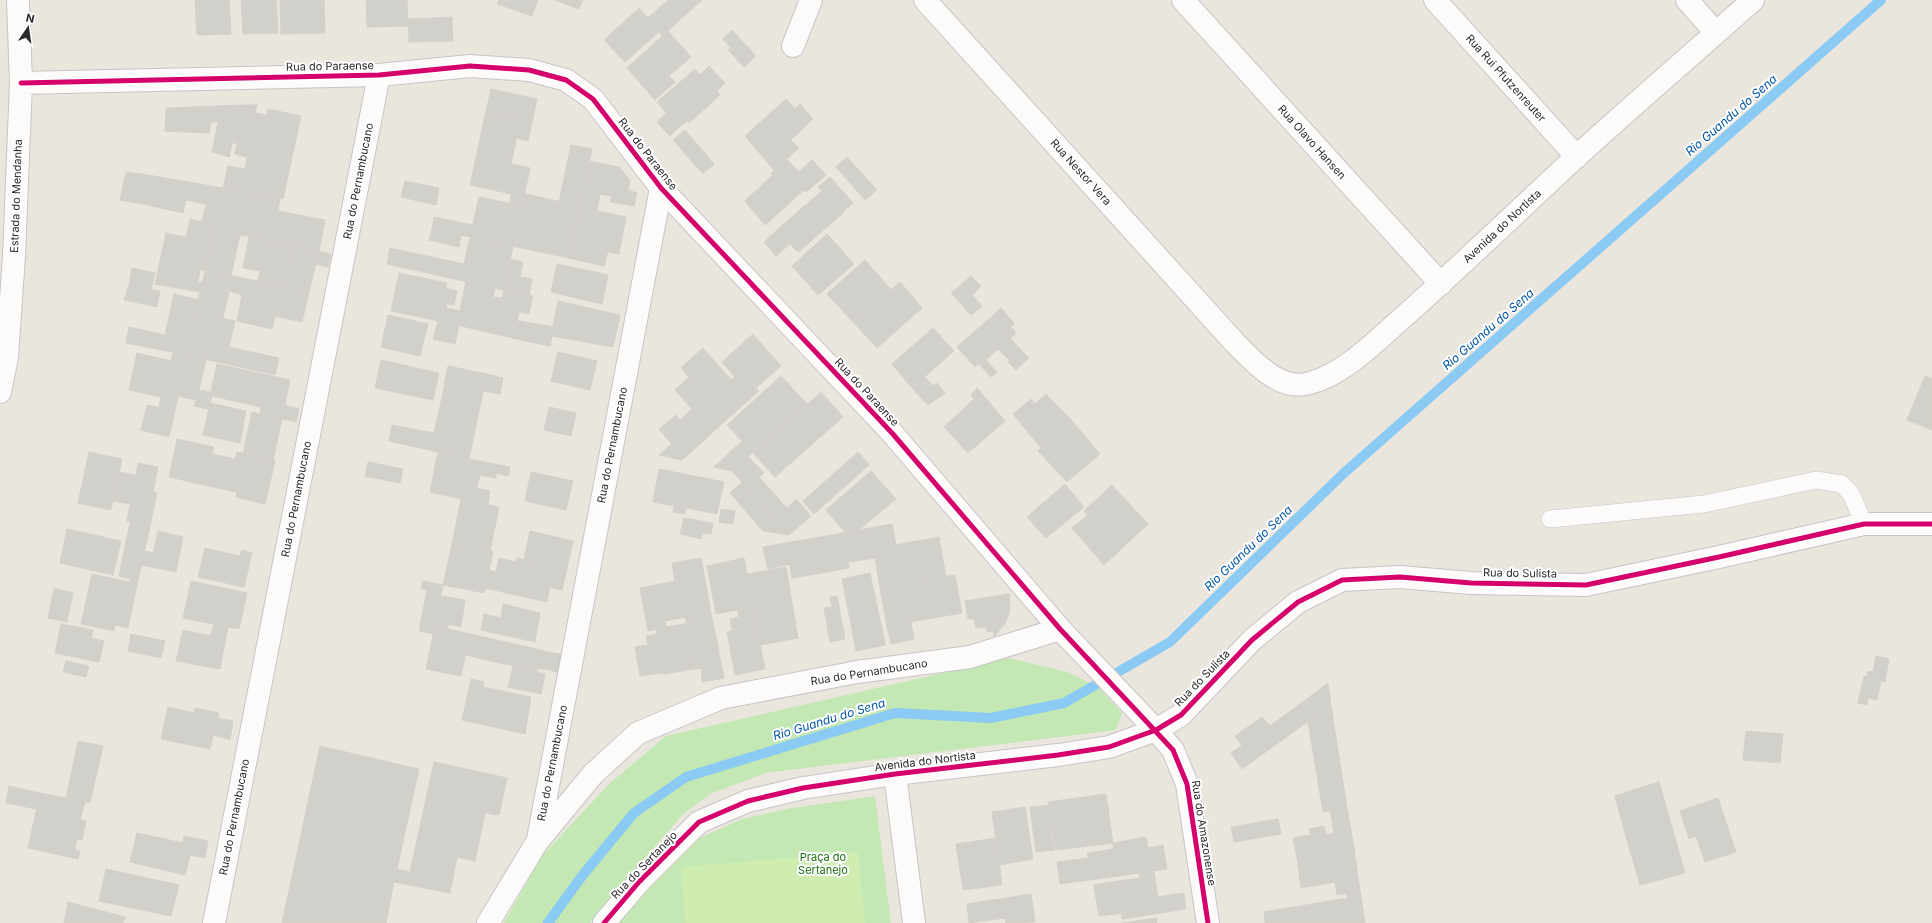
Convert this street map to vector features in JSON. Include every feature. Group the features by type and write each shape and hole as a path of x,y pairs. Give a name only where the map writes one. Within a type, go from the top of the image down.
{"street":[{"name":"Estrada do Mendanha","path":"0,392 14,256 21,83 18,0"},
{"path":"793,46 811,0"},
{"name":"Rua Nestor Vera","path":"925,0 1236,344"},
{"name":"Rua Olavo Hansen","path":"1183,0 1441,284"},
{"name":"Rua Rui Pfutzenreuter","path":"1435,0 1577,157"},
{"path":"1687,0 1716,33"},
{"name":"Avenida do Nortista","path":"1236,344 1262,369 1279,380 1293,384 1309,384 1336,373 1376,341 1441,284 1577,157 1753,0"},
{"name":"Rua do Paraense","path":"21,83 379,75 470,66 529,70 566,80 593,99 661,188 892,433 1060,629 1140,714"},
{"name":"Rua do Pernambucano","path":"214,923 379,75"},
{"name":"Rua do Pernambucano","path":"537,842 661,188"},
{"name":"Rua do Sulista","path":"1156,730 1181,714 1252,640 1298,602 1342,580 1400,577 1471,582 1586,585 1864,524 1932,524"},
{"name":"Rua do Pernambucano","path":"488,923 537,842 593,774 638,734 721,698 857,672 970,657 1060,629"},
{"name":"Rua do Amazonense","path":"1140,714 1173,750 1187,784 1208,923"},
{"name":"Avenida do Nortista","path":"699,822 748,801 803,788 895,774 1058,755 1102,748 1156,730"},
{"path":"895,774 914,923"},
{"name":"Rua do Sertanejo","path":"604,923 639,882 699,822"}],"lane":[{"path":"1550,519 1704,504 1816,480 1842,484 1851,494 1864,524"}],"green space":[{"path":"1009,658 1067,672 1098,687 1122,713 1116,730 765,773 710,794 682,815 590,923 504,923 542,856 609,784 666,736"},
{"name":"Praça do Sertanejo","path":"875,796 891,923 617,923 644,892 698,839 742,819 792,808"},
{"path":"858,852 865,923 686,923 681,867"}],"building":[{"path":"195,0 229,0 231,34 197,35"},
{"path":"241,0 276,0 278,33 243,34"},
{"path":"280,0 324,0 325,33 281,34"},
{"path":"366,0 407,0 408,26 367,27"},
{"path":"499,0 538,0 532,16 497,4"},
{"path":"555,0 583,0 579,9"},
{"path":"668,0 702,0 662,36 659,32 625,62 604,40 639,8 648,18"},
{"path":"452,17 453,41 409,42 408,19"},
{"path":"732,30 756,56 744,67 728,50 731,48 723,39"},
{"path":"668,31 691,57 669,76 675,82 655,100 627,68"},
{"path":"709,66 725,83 717,91 720,95 689,123 687,121 679,127 657,102 695,69 700,75"},
{"path":"491,89 537,99 528,141 516,138 511,164 530,168 522,206 510,203 511,194 470,185"},
{"path":"786,99 795,109 800,104 813,119 791,140 799,148 774,170 745,136"},
{"path":"241,105 229,157 212,152 218,122 211,122 209,133 165,131 166,108"},
{"path":"241,105 257,105 253,121 238,118"},
{"path":"268,109 301,116 283,199 223,188 228,166 245,169 247,157 235,154 237,143 233,143 238,118 253,121 255,113 267,115"},
{"path":"486,112 520,120 513,155 494,149 497,141 481,135"},
{"path":"667,113 679,127 670,136 657,122"},
{"path":"685,130 714,164 703,174 673,140"},
{"path":"571,145 592,149 569,258 513,246 525,194 559,202"},
{"path":"847,157 877,190 865,200 836,167"},
{"path":"786,159 799,172 812,160 826,175 806,192 804,190 765,225 745,201 773,175 771,173"},
{"path":"589,161 619,167 630,180 628,190 637,193 634,206 610,202 612,196 600,194 597,211 626,217 619,254 571,244"},
{"path":"126,172 148,175 143,204 120,200"},
{"path":"148,175 223,188 211,242 186,237 190,219 202,222 206,204 186,200 183,213 143,204"},
{"path":"773,175 794,198 765,225 745,201"},
{"path":"830,177 853,203 798,252 777,230 822,191 818,187"},
{"path":"405,181 439,188 436,205 401,197"},
{"path":"223,188 253,193 244,236 214,229"},
{"path":"223,188 280,199 278,211 325,220 319,251 214,229"},
{"path":"822,191 843,213 798,252 777,230"},
{"path":"525,194 580,206 569,258 513,246"},
{"path":"479,197 522,206 513,246 470,237"},
{"path":"434,217 473,225 470,237 432,229"},
{"path":"214,229 240,235 231,276 205,270"},
{"path":"432,229 461,235 459,247 429,240"},
{"path":"777,230 790,244 776,256 764,242"},
{"path":"166,233 211,242 205,270 200,270 198,282 202,283 200,292 155,284"},
{"path":"827,234 854,264 818,295 792,266"},
{"path":"249,237 319,251 309,292 258,281 260,271 243,268"},
{"path":"470,237 513,246 504,290 387,264 390,248 464,264"},
{"path":"267,240 292,246 284,287 258,281"},
{"path":"571,244 608,251 604,266 569,258"},
{"path":"319,251 331,254 328,267 315,264"},
{"path":"511,259 523,262 520,277 532,279 529,295 504,290"},
{"path":"865,260 891,290 854,323 827,294"},
{"path":"557,264 608,275 602,304 551,292"},
{"path":"132,268 155,273 151,290 129,285"},
{"path":"872,268 891,290 862,317 842,295"},
{"path":"205,270 309,292 302,322 275,316 272,329 237,321 242,295 229,291 223,318 196,312"},
{"path":"399,273 447,283 446,288 457,291 454,305 447,304 446,308 460,311 457,325 391,311"},
{"path":"971,276 981,286 972,295 962,284"},
{"path":"466,281 495,288 493,297 502,298 495,334 457,325"},
{"path":"900,282 922,308 877,348 854,323"},
{"path":"962,284 982,306 971,315 951,293"},
{"path":"129,285 160,291 157,307 124,300"},
{"path":"504,290 533,296 529,314 519,312 517,321 553,327 558,301 620,315 613,347 552,336 550,346 495,334"},
{"path":"174,294 199,300 187,355 126,343 129,327 165,335"},
{"path":"558,301 583,307 577,340 552,336 550,346 512,338 517,321 553,327"},
{"path":"1001,308 1014,323 1011,327 1016,333 1011,338 991,317"},
{"path":"196,312 235,321 229,347 279,358 275,375 187,355"},
{"path":"388,315 428,324 420,356 381,347"},
{"path":"991,317 1021,350 1009,360 998,349 986,360 997,372 991,377 979,364 975,367 957,347"},
{"path":"438,321 459,325 455,344 433,339"},
{"path":"933,328 954,351 912,388 892,364"},
{"path":"753,334 781,366 756,388 759,391 749,400 731,380 735,377 722,362"},
{"path":"703,348 749,400 727,419 681,368"},
{"path":"1021,350 1029,358 1016,370 1008,362"},
{"path":"173,352 187,355 175,411 159,407 161,397 129,390 137,353 171,361"},
{"path":"558,352 597,361 590,390 551,381"},
{"path":"187,355 206,359 199,390 211,392 217,364 290,380 282,419 260,414 261,407 212,396 209,409 194,406 196,400 178,396"},
{"path":"381,360 439,373 433,400 375,388"},
{"path":"448,366 487,374 478,416 440,407"},
{"path":"487,374 503,378 500,394 483,391"},
{"path":"781,376 807,404 732,471 714,467 742,441 727,425"},
{"path":"1925,376 1932,379 1932,430 1907,420"},
{"path":"689,377 727,419 700,444 680,420 692,409 675,390"},
{"path":"925,377 933,386 937,383 945,393 928,405 912,388"},
{"path":"977,388 1005,421 968,453 944,427 974,399 971,395"},
{"path":"821,392 843,417 775,477 753,453"},
{"path":"1046,394 1072,421 1041,448 1013,414 1031,399 1035,404"},
{"path":"705,401 724,422 700,444 682,422"},
{"path":"210,403 246,411 240,443 203,435"},
{"path":"147,405 175,411 169,437 141,430"},
{"path":"285,405 299,409 296,422 282,419"},
{"path":"440,407 478,416 469,459 389,441 392,425 434,433"},
{"path":"549,407 576,413 571,436 544,430"},
{"path":"252,412 282,419 273,460 243,454"},
{"path":"676,415 700,444 682,460 659,455 672,444 659,429"},
{"path":"1072,421 1100,454 1067,482 1038,451"},
{"path":"177,439 214,447 212,455 235,459 237,452 275,460 265,504 236,497 237,492 169,477"},
{"path":"193,450 235,459 237,452 275,460 265,504 236,497 237,492 185,481"},
{"path":"438,451 469,459 461,499 430,492"},
{"path":"89,452 122,459 111,510 78,503"},
{"path":"858,452 869,465 814,514 803,501"},
{"path":"748,457 764,473 759,477 787,508 796,499 811,516 789,535 732,471"},
{"path":"469,459 510,467 508,476 496,473 496,478 480,475 477,488 490,491 488,505 461,499"},
{"path":"368,462 403,469 400,483 365,476"},
{"path":"138,463 158,467 153,492 157,493 150,526 127,521 130,504 113,501 120,472 136,475"},
{"path":"659,469 724,482 717,514 686,508 685,514 673,512 674,506 653,502"},
{"path":"871,471 896,499 860,529 845,532 826,510"},
{"path":"531,472 573,481 566,510 525,501"},
{"path":"742,482 789,535 763,531 730,493"},
{"path":"1065,484 1084,507 1046,538 1027,517"},
{"path":"1112,485 1148,524 1120,550 1084,511"},
{"path":"461,499 499,507 490,552 452,544"},
{"path":"721,509 735,511 733,524 719,522"},
{"path":"1088,515 1120,550 1104,565 1072,528"},
{"path":"684,518 713,523 711,534 703,533 701,539 680,534"},
{"path":"130,522 150,526 138,580 119,576"},
{"path":"892,524 896,545 939,537 946,577 880,588 870,528"},
{"path":"870,528 875,558 848,562 849,568 833,571 826,536"},
{"path":"67,529 121,541 113,575 60,563"},
{"path":"158,531 183,537 176,572 141,565 145,551 153,553"},
{"path":"530,531 573,541 567,569 524,560"},
{"path":"826,536 833,571 792,578 786,543"},
{"path":"786,543 790,564 768,569 763,547"},
{"path":"452,544 493,552 484,593 443,585"},
{"path":"463,546 493,552 490,566 460,560"},
{"path":"205,548 240,556 242,550 252,553 244,587 198,577"},
{"path":"499,558 516,562 517,558 554,566 547,602 485,588 489,570 496,572"},
{"path":"701,558 712,619 687,623 685,617 665,621 666,627 648,631 640,588 675,581 672,563"},
{"path":"744,558 753,607 716,614 707,566"},
{"path":"554,566 567,569 562,590 550,587"},
{"path":"786,567 798,638 760,645 747,574"},
{"path":"870,573 883,634 854,640 842,579"},
{"path":"92,574 129,582 130,578 138,580 128,628 115,625 114,631 81,624"},
{"path":"955,575 962,613 887,626 880,588"},
{"path":"191,581 247,593 239,629 183,618"},
{"path":"423,581 443,585 433,634 419,631 427,590 421,588"},
{"path":"54,588 73,593 67,622 48,618"},
{"path":"1009,594 1009,613 1005,623 994,637 993,631 987,632 986,627 993,626 997,622 1001,616 1003,595"},
{"path":"1003,595 1001,616 993,626 976,628 974,619 968,619 965,601"},
{"path":"441,596 465,600 461,627 448,624 448,629 435,626"},
{"path":"837,596 845,639 830,642 824,608 832,607 830,597"},
{"path":"503,604 540,613 535,642 481,630 484,614 501,618"},
{"path":"753,607 765,669 735,675 727,632 732,631 730,619 739,617 738,610"},
{"path":"712,619 719,650 702,653 703,660 690,662 688,654 680,656 683,671 664,674 656,629"},
{"path":"712,619 724,678 702,682 701,668 640,676 635,647 648,645 646,636 657,634 656,629"},
{"path":"911,622 914,639 891,644 887,626"},
{"path":"61,624 93,630 91,638 104,641 99,662 55,653"},
{"path":"214,624 228,627 220,669 176,661 183,630 211,636"},
{"path":"435,626 470,634 461,676 426,669"},
{"path":"131,634 165,641 161,658 128,651"},
{"path":"470,634 553,653 549,670 538,668 537,671 466,655"},
{"path":"883,634 885,645 856,651 854,640"},
{"path":"482,637 540,650 537,671 477,658"},
{"path":"553,653 566,655 562,674 549,670"},
{"path":"1876,656 1889,659 1885,682 1881,681 1877,700 1868,698 1867,705 1858,703 1864,676 1867,677 1868,671 1873,672"},
{"path":"66,661 89,666 86,677 63,672"},
{"path":"513,666 545,674 541,694 508,687"},
{"path":"471,679 484,682 483,687 531,697 525,734 462,720"},
{"path":"1328,683 1331,705 1242,769 1231,753 1242,745 1235,736 1262,717 1270,726"},
{"path":"1331,705 1347,808 1323,812 1308,722"},
{"path":"168,707 194,713 195,708 219,713 210,749 161,739"},
{"path":"218,718 233,721 230,740 213,735"},
{"path":"1746,731 1783,734 1780,763 1743,760"},
{"path":"78,741 103,746 90,803 66,798"},
{"path":"320,746 419,769 397,869 410,872 434,762 507,778 499,815 485,813 475,861 457,857 450,893 394,882 386,923 282,923"},
{"path":"1659,782 1676,842 1631,855 1615,796"},
{"path":"1659,782 1685,873 1640,885 1615,796"},
{"path":"9,786 40,793 36,809 6,803"},
{"path":"40,793 85,802 80,820 86,821 82,840 77,839 75,850 80,851 78,859 28,848"},
{"path":"1106,794 1113,843 1056,850 1048,802"},
{"path":"1718,798 1736,852 1705,862 1696,836 1689,839 1680,811"},
{"path":"1049,805 1054,850 1036,852 1030,807"},
{"path":"1025,807 1033,859 999,865 992,812"},
{"path":"1347,808 1354,848 1297,858 1293,838 1310,835 1309,829 1324,826 1326,835 1334,833 1330,810"},
{"path":"1278,819 1281,834 1234,842 1231,827"},
{"path":"137,833 183,843 181,853 190,855 185,875 130,862"},
{"path":"184,836 208,841 205,858 181,853"},
{"path":"1146,837 1148,848 1163,845 1167,869 1119,876 1113,843"},
{"path":"996,838 1002,885 963,890 956,844"},
{"path":"1354,848 1360,891 1337,895 1335,882 1301,888 1297,858"},
{"path":"1114,849 1119,876 1060,884 1057,862 1089,858 1087,853"},
{"path":"106,869 179,885 171,916 99,901"},
{"path":"1154,871 1157,897 1184,893 1186,909 1122,919 1122,913 1099,916 1094,885 1140,878 1139,873"},
{"path":"1155,878 1160,913 1122,919 1122,913 1099,916 1094,885 1125,880 1127,894 1140,892 1138,880"},
{"path":"1360,891 1362,906 1349,908 1347,893"},
{"path":"1360,891 1365,923 1265,923 1264,912 1348,898 1347,893"},
{"path":"1031,894 1035,922 1006,923 1005,918 969,923 967,904"},
{"path":"68,902 125,917 123,923 64,923"},
{"path":"1156,918 1157,923 1123,923"}],"waterway":[{"name":"Rio Guandu do Sena","path":"548,923 582,876 634,813 686,777 895,713 991,718 1064,703 1170,642 1344,473 1881,0"}],"cycle path":[{"path":"21,83 379,75 470,66 529,70 566,80 593,99 661,188 892,433 1060,629 1173,750 1187,784 1208,923"},
{"path":"604,923 639,882 699,822 748,801 803,788 895,774 1058,755 1109,747 1156,730 1181,715 1252,640 1298,602 1342,580 1400,577 1471,583 1586,585 1864,524 1932,524"}]}
